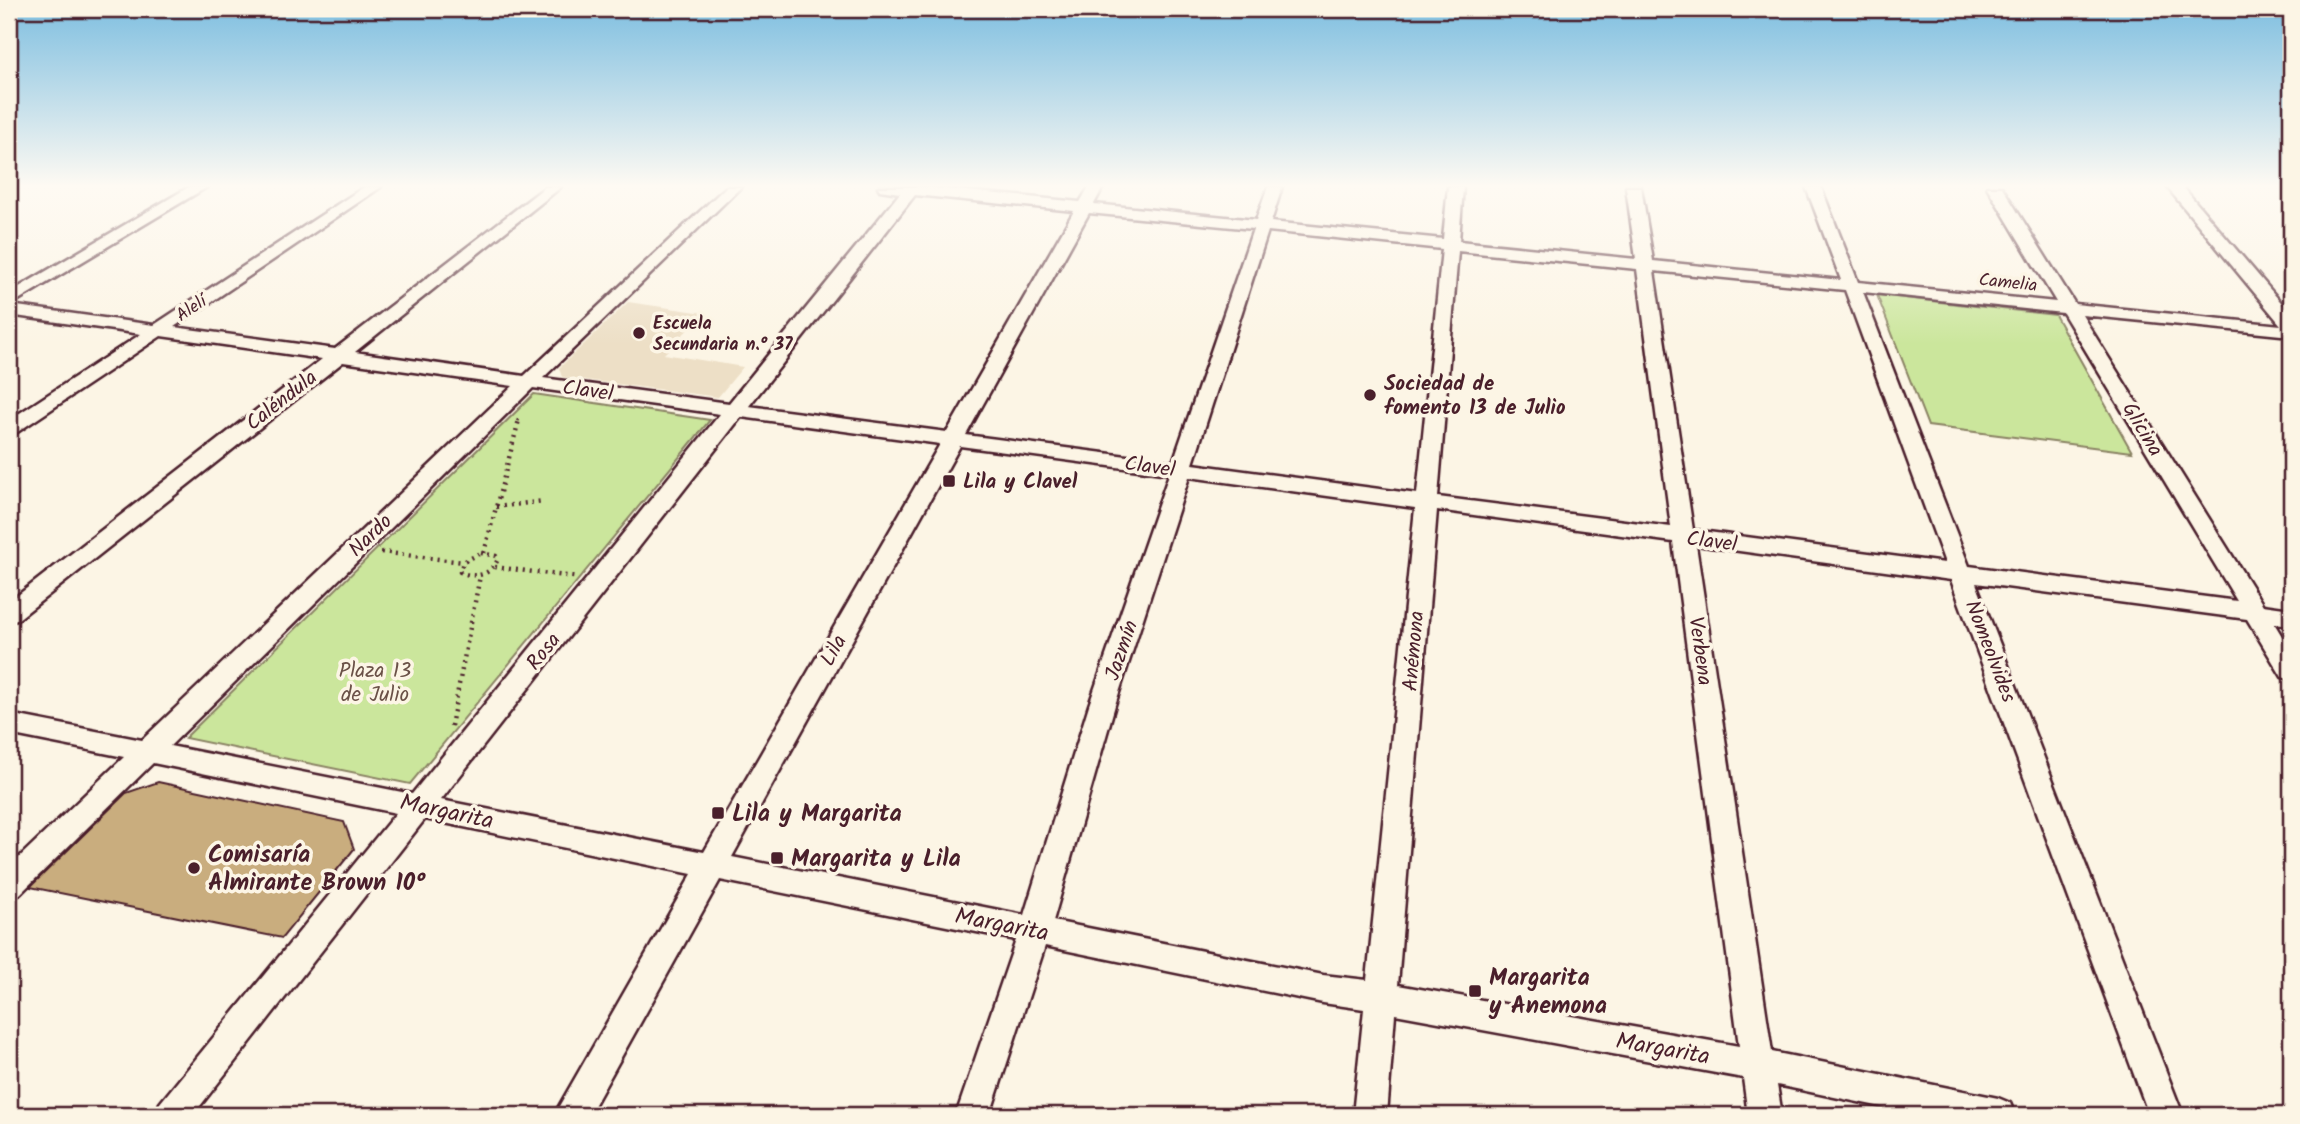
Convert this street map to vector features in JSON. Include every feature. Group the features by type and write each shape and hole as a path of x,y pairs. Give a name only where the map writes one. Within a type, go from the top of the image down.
{"street":[{"path":"9,300 111,239"},
{"name":"Alelí","path":"9,429 294,239"},
{"name":"Caléndula","path":"9,614 487,239"},
{"name":"Nardo","path":"9,886 679,239"},
{"name":"Rosa","path":"173,1115 871,239"},
{"name":"Lila","path":"571,1115 1065,239"},
{"name":"Jazmín","path":"973,1115 1035,930 1102,705 1258,239"},
{"name":"Camelia","path":"1407,239 2291,331"},
{"name":"Anémona","path":"1370,1115 1452,239"},
{"name":"Verbena","path":"1642,239 1765,1115"},
{"name":"Nomeolvides","path":"1835,239 2166,1115"},
{"name":"Glicina","path":"2027,239 2291,671"},
{"path":"2219,239 2291,325"},
{"name":"Clavel","path":"9,310 1686,538 2291,617"},
{"name":"Margarita","path":"9,723 1323,989 1382,997 1757,1065 1998,1115"}],"path":[{"path":"484,553 528,382"},
{"path":"496,507 544,502"},
{"path":"356,549 463,562 484,553 496,556 498,559 495,567"},
{"path":"463,562 460,572 468,577 480,576 495,567 600,580"},
{"path":"449,738 480,576"}],"shaded area":[{"name":"Escuela Secundaria n.° 37","path":"628,302 704,313 664,354 743,367 718,397 562,377 559,368"}],"green space":[{"path":"1877,295 2055,315 2132,452 1928,426"},
{"name":"Plaza 13 de Julio","path":"534,394 710,420 410,784 185,738"}],"building":[{"name":"Comisaría Almirante Brown 10°","path":"158,782 344,822 354,849 282,938 30,887 126,793"}],"place":[{"name":"Escuela Secundaria n.° 37","path":"639,333"},
{"name":"Sociedad de fomento 13 de Julio","path":"1370,395"},
{"name":"Lila y Clavel","path":"949,481"},
{"name":"Lila y Margarita","path":"718,813"},
{"name":"Margarita y Lila","path":"777,858"},
{"name":"Comisaría Almirante Brown 10°","path":"194,868"},
{"name":"Margarita y Anemona","path":"1475,991"}]}
